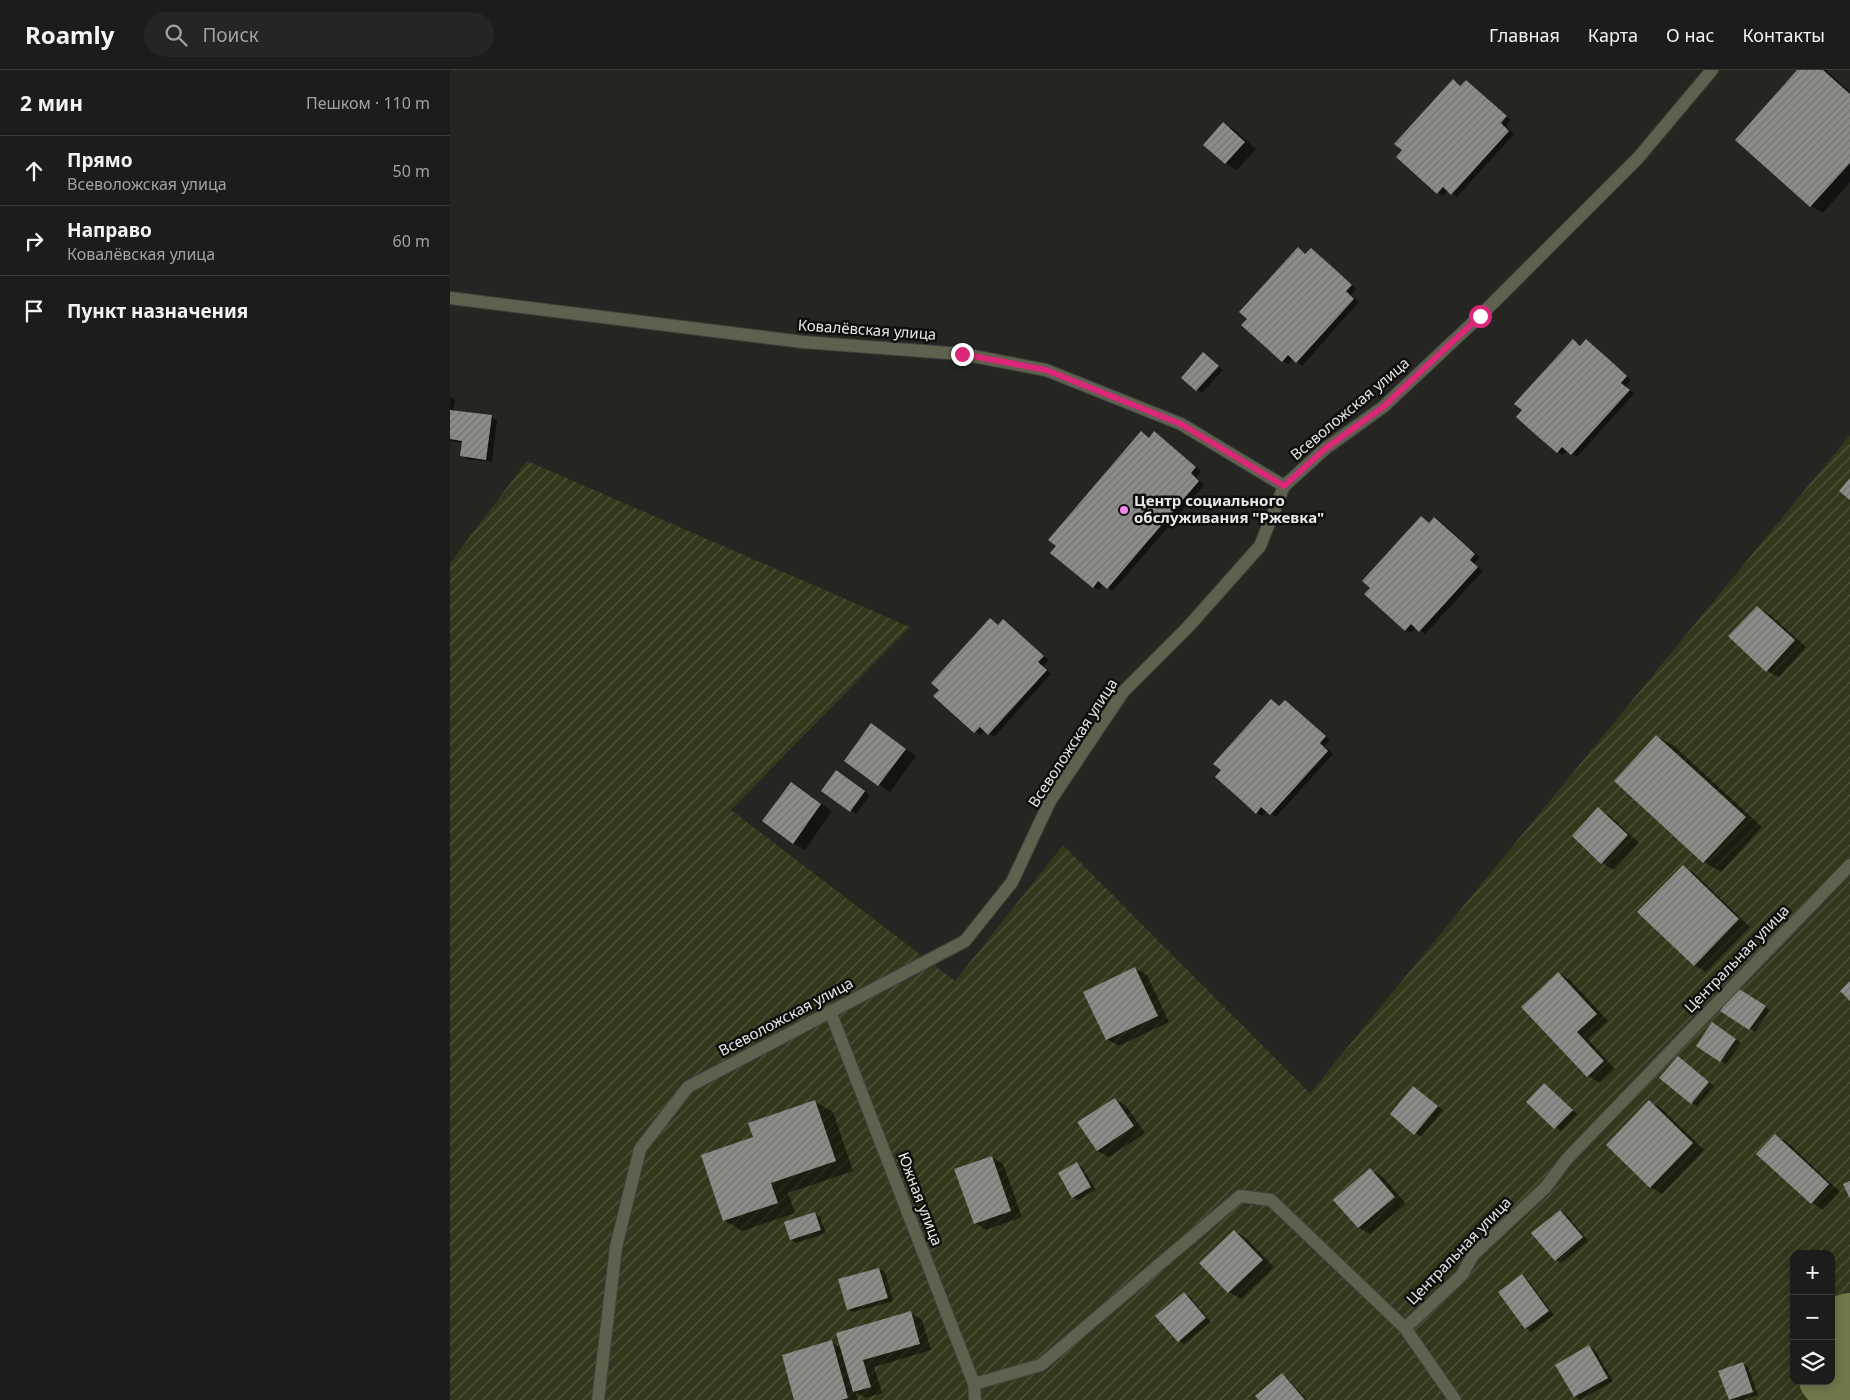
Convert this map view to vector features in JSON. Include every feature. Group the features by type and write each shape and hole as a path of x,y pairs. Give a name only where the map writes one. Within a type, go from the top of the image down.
{"street":[{"name":"Всеволожская улица","path":"598,1400 616,1246 640,1149 688,1087 965,942 1012,882 1050,801 1123,692 1188,627 1260,546 1284,486 1326,448 1383,407 1480,316 1638,158 1712,70"},
{"name":"Ковалёвская улица","path":"450,298 804,342 962,354 1046,370 1181,424 1284,486"},
{"name":"Центральная улица","path":"974,1384 1041,1365 1240,1196 1272,1200 1405,1328 1462,1275 1473,1255 1546,1187 1566,1160 1850,865"},
{"name":"Южная улица","path":"830,1011 974,1384 975,1400"},
{"path":"1405,1328 1455,1400"}],"green space":[{"path":"1850,435 1850,1400 450,1400 450,563 527,461 910,627 731,810 955,981 1063,845 1310,1093"}],"building":[{"path":"1797,70 1823,70 1850,94 1850,163 1810,207 1735,140"},
{"path":"1453,79 1460,86 1466,80 1507,116 1501,123 1509,131 1451,195 1443,187 1437,194 1396,157 1402,150 1394,144"},
{"path":"1223,122 1245,142 1225,164 1203,145"},
{"path":"1298,247 1305,254 1311,248 1352,285 1346,291 1354,299 1296,363 1288,355 1282,362 1241,325 1247,319 1239,312"},
{"path":"1573,339 1580,346 1586,339 1613,363 1627,376 1621,383 1630,390 1571,455 1562,447 1557,453 1536,435 1516,417 1522,410 1514,404"},
{"path":"1203,352 1219,366 1196,391 1181,378"},
{"path":"450,410 492,415 486,460 460,456 462,441 450,439"},
{"name":"Центр социального обслуживания \"Ржевка\"","path":"1141,431 1149,438 1154,431 1196,467 1191,473 1199,481 1107,589 1098,581 1093,588 1050,553 1056,546 1048,540"},
{"path":"1850,478 1850,500 1839,491"},
{"path":"1421,516 1429,523 1434,517 1461,541 1475,554 1470,560 1478,567 1419,632 1411,624 1405,631 1364,594 1370,588 1362,581"},
{"path":"1757,606 1795,640 1766,672 1728,636"},
{"path":"990,618 998,625 1003,619 1044,656 1038,662 1047,670 988,735 980,727 974,733 933,696 939,690 931,683"},
{"path":"1271,699 1279,706 1285,700 1326,736 1320,743 1328,751 1270,815 1261,807 1256,814 1215,777 1221,770 1213,764"},
{"path":"871,723 906,749 878,786 844,761"},
{"path":"1656,735 1746,817 1703,863 1614,781"},
{"path":"836,770 865,791 850,812 821,791"},
{"path":"791,782 821,804 793,844 762,821"},
{"path":"1598,807 1628,835 1601,864 1572,836"},
{"path":"1683,865 1739,919 1694,966 1637,912"},
{"path":"1135,967 1158,1016 1106,1040 1083,992"},
{"path":"1558,972 1597,1014 1577,1032 1604,1061 1587,1077 1521,1007"},
{"path":"1850,981 1850,1001 1840,991"},
{"path":"1736,987 1766,1006 1749,1030 1720,1011"},
{"path":"1712,1022 1736,1039 1720,1062 1696,1046"},
{"path":"1678,1056 1709,1082 1691,1104 1659,1078"},
{"path":"1544,1083 1573,1110 1554,1129 1526,1102"},
{"path":"1413,1086 1438,1106 1414,1135 1390,1114"},
{"path":"1115,1098 1134,1126 1097,1151 1077,1122"},
{"path":"815,1100 836,1161 771,1183 778,1203 723,1221 701,1155 753,1137 748,1123"},
{"path":"1649,1100 1693,1143 1650,1188 1606,1145"},
{"path":"1775,1134 1829,1184 1811,1204 1756,1154"},
{"path":"992,1156 1011,1211 974,1224 954,1169"},
{"path":"1077,1162 1091,1187 1072,1198 1058,1173"},
{"path":"1370,1168 1395,1197 1358,1228 1333,1200"},
{"path":"1850,1181 1850,1199 1843,1184"},
{"path":"1560,1210 1583,1237 1555,1261 1531,1233"},
{"path":"815,1212 821,1230 790,1240 784,1222"},
{"path":"1234,1230 1263,1260 1228,1293 1199,1263"},
{"path":"879,1268 888,1298 847,1310 838,1279"},
{"path":"1522,1274 1549,1311 1525,1329 1498,1292"},
{"path":"1184,1292 1206,1318 1178,1342 1155,1316"},
{"path":"911,1311 920,1344 863,1360 871,1387 853,1392 836,1333"},
{"path":"832,1340 848,1398 841,1400 794,1400 782,1355"},
{"path":"1589,1345 1608,1378 1574,1397 1555,1365"},
{"path":"1743,1362 1753,1392 1729,1400 1718,1371"},
{"path":"1282,1373 1305,1400 1259,1400 1255,1396"}],"waterway":[{"path":"1835,1365 1850,1326"}],"place":[{"name":"Центр социального обслуживания \"Ржевка\"","path":"1124,510"}],"route":[{"path":"962,354 1046,370 1181,424 1284,486 1326,448 1383,407 1480,316"}]}
